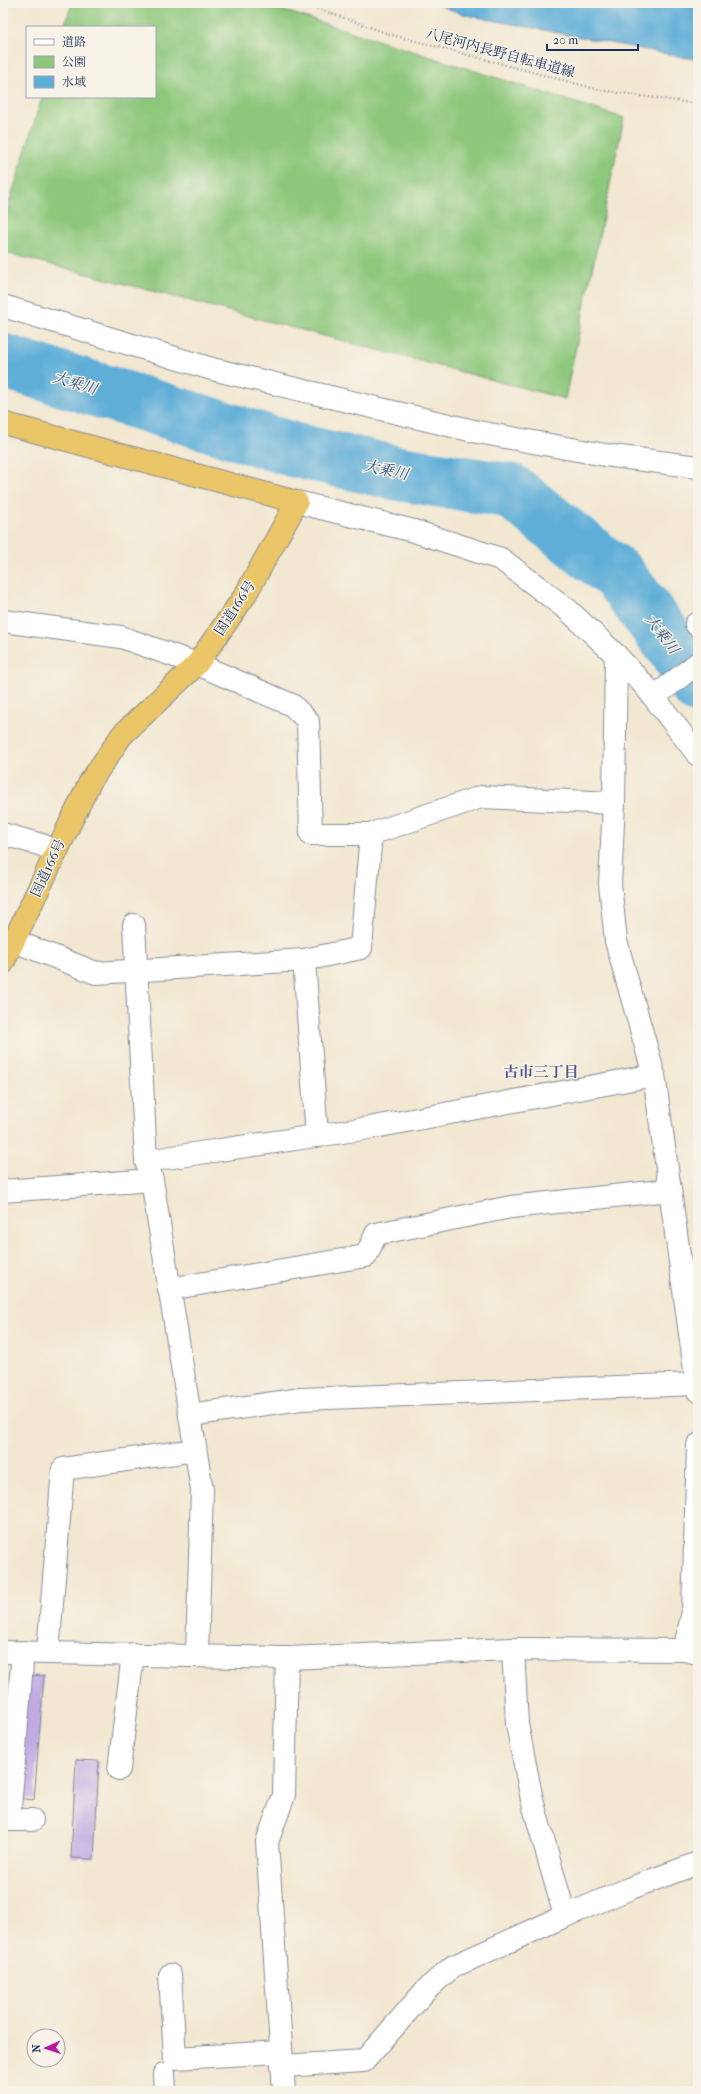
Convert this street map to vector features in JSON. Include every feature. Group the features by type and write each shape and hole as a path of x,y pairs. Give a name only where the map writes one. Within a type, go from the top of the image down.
{"highway":[{"path":"3,423 297,502"},
{"name":"国道166号","path":"3,962 55,851 90,782 122,735 197,664 244,597 297,502"}],"street":[{"path":"3,306 212,369 478,432 605,455 698,467"},
{"path":"297,502 414,531 501,560 568,610 616,655 661,692 698,755"},
{"path":"3,621 121,637 197,664 292,705 308,721 311,834 371,834 481,797 614,803"},
{"path":"190,1415 301,1399 697,1387 654,1075 616,941 610,884 614,803 616,655"},
{"path":"661,692 698,663"},
{"path":"3,834 42,845 55,851"},
{"path":"14,941 96,973 304,960 362,948 371,834"},
{"path":"134,925 149,1170 202,1490 196,1655"},
{"path":"304,960 317,1136"},
{"path":"3,1191 149,1170 317,1136 369,1128 654,1075"},
{"path":"169,1289 366,1256 376,1234 511,1207 670,1190"},
{"path":"32,1820 6,1820 13,1652 287,1658 513,1649 691,1652 698,1445"},
{"path":"48,1652 63,1469 195,1450"},
{"path":"513,1649 517,1724 532,1800 565,1916"},
{"path":"119,1770 133,1654"},
{"path":"284,2091 267,1842 284,1795 287,1658"},
{"path":"170,1975 175,2058 364,2061 426,1990 452,1967 631,1888 698,1863"}],"path":[{"name":"八尾河内長野自転車道線","path":"302,3 389,34 600,90 698,104"}],"green space":[{"path":"72,3 260,3 624,118 565,399 3,252 3,223 42,98 156,98 156,26 64,26"}],"water":[{"path":"432,3 698,3 698,60 466,15"}],"building":[{"path":"26,1675 44,1676 34,1800 16,1798"},
{"path":"76,1760 99,1761 94,1859 71,1858"}],"waterway":[{"name":"大乗川","path":"3,361 294,450 396,473 511,491 618,575 674,648 698,686"}],"district":[{"name":"古市三丁目","path":"541,1072"}]}
